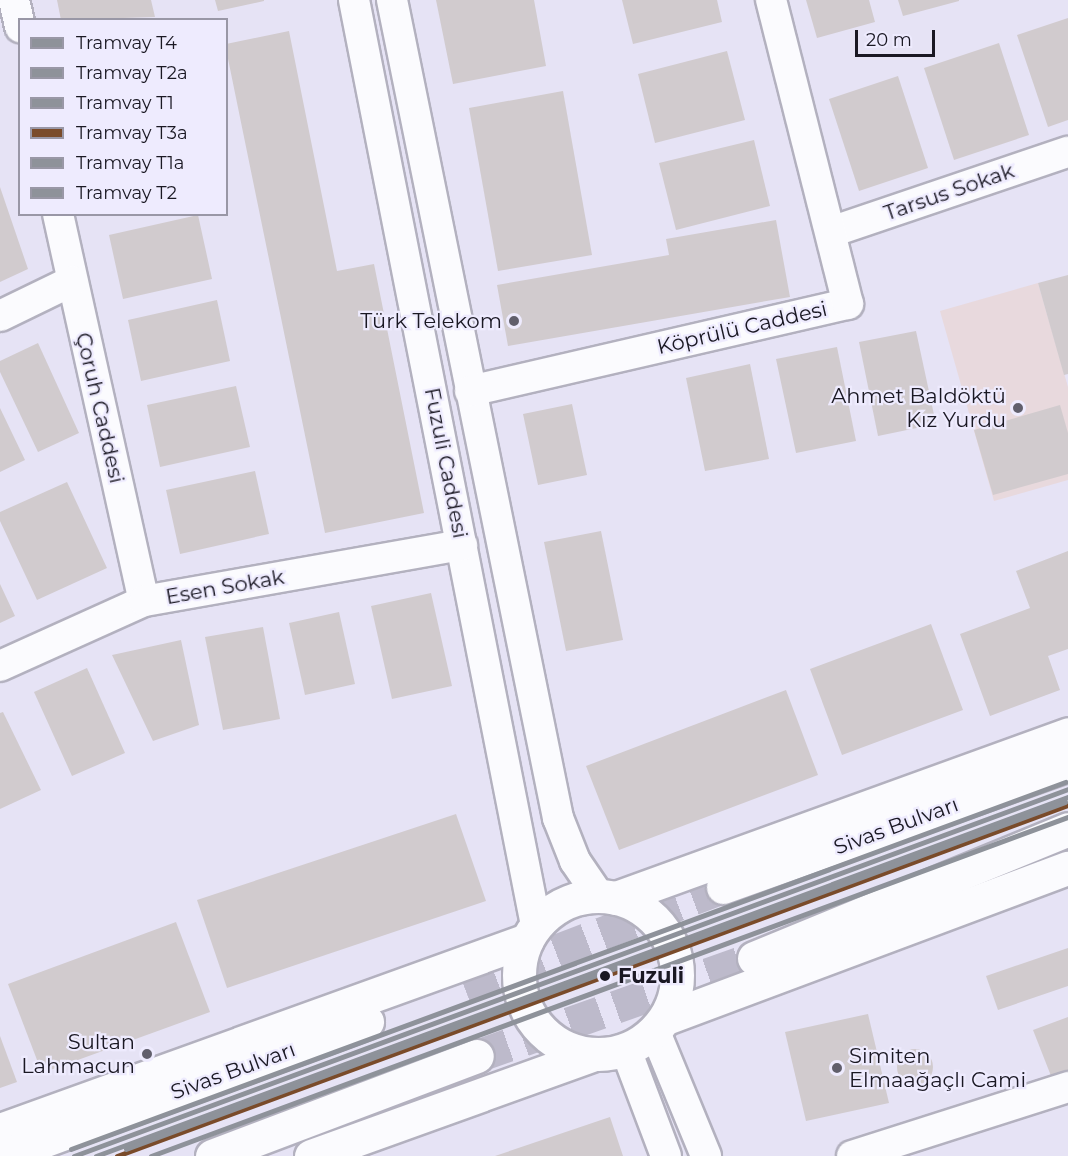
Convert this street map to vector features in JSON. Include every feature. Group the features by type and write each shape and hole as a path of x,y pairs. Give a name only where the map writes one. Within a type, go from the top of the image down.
{"highway":[{"path":"0,1130 531,933 564,904 607,897 1068,734"},
{"name":"Sivas Bulvarı","path":"723,887 1068,764"},
{"path":"754,958 1068,830"},
{"path":"311,1156 592,1055 626,1050 660,1025 1068,868"},
{"path":"607,897 632,903 659,924 675,953 677,987 660,1025"},
{"path":"531,933 518,973 520,990 533,1022 559,1044 592,1055"},
{"name":"Sivas Bulvarı","path":"2,1156 464,986"},
{"path":"212,1156 477,1056"}],"street":[{"path":"14,0 18,18"},
{"name":"Fuzuli Caddesi","path":"354,0 462,545 531,933"},
{"name":"Fuzuli Caddesi","path":"392,0 558,818 575,861 607,897"},
{"name":"Köprülü Caddesi","path":"470,391 848,304 771,0"},
{"name":"Tarsus Sokak","path":"831,232 1068,152"},
{"name":"Çoruh Caddesi","path":"58,216 144,601"},
{"path":"0,316 72,281"},
{"name":"Esen Sokak","path":"0,666 144,601 462,545"},
{"path":"660,1025 706,1156"},
{"path":"626,1050 666,1156"},
{"path":"852,1156 1068,1088"}],"shaded area":[{"name":"Ahmet Baldöktü Kız Yurdu","path":"1038,283 1068,387 1068,480 994,501 940,311"}],"building":[{"path":"57,0 151,0 155,17 124,18 61,18"},
{"path":"215,0 264,0 264,1 218,11"},
{"path":"436,0 534,0 546,66 453,84"},
{"path":"622,0 717,0 722,22 633,44"},
{"path":"806,0 869,0 875,22 817,38"},
{"path":"898,0 959,0 959,1 903,16"},
{"path":"1068,18 1068,120 1048,127 1017,35"},
{"path":"289,31 337,271 374,264 424,513 325,533 228,59 228,44"},
{"path":"999,43 1029,135 954,160 924,68"},
{"path":"727,51 745,120 655,143 638,74"},
{"path":"898,76 928,168 859,191 829,99"},
{"path":"563,91 592,255 498,271 469,108"},
{"path":"754,140 770,206 676,230 659,163"},
{"path":"0,187 28,269 0,282"},
{"path":"198,216 212,279 123,299 109,235"},
{"path":"776,220 790,297 508,346 497,285 669,255 666,239"},
{"path":"1068,275 1068,374 1064,375 1038,283"},
{"path":"217,300 230,361 141,381 128,320"},
{"path":"916,331 936,424 878,436 859,342"},
{"path":"38,343 79,433 38,452 0,372 0,361"},
{"path":"837,347 856,441 796,453 776,359"},
{"path":"750,364 769,459 705,471 686,378"},
{"path":"236,386 250,447 160,467 147,405"},
{"path":"572,404 587,475 538,485 523,414"},
{"path":"1060,405 1068,433 1068,474 993,495 974,430"},
{"path":"0,408 25,460 0,472"},
{"path":"255,471 269,534 180,554 166,490"},
{"path":"67,482 107,568 37,600 0,521 0,512"},
{"path":"601,531 623,640 566,651 544,542"},
{"path":"1068,551 1068,649 1048,656 1060,690 990,716 960,634 1030,608 1016,571"},
{"path":"0,584 15,616 0,623"},
{"path":"431,593 452,686 392,699 371,606"},
{"path":"339,612 355,684 305,695 289,623"},
{"path":"931,624 963,710 842,755 810,669"},
{"path":"263,627 280,719 223,730 205,637"},
{"path":"181,640 199,725 153,741 112,655"},
{"path":"87,668 125,753 72,776 34,692"},
{"path":"786,690 818,775 619,850 586,766"},
{"path":"3,712 41,790 0,809 0,713"},
{"path":"456,814 486,901 227,988 197,900"},
{"path":"176,922 210,1012 42,1073 8,984"},
{"path":"1068,948 1068,986 998,1010 986,976"},
{"name":"Simiten Elmaağaçlı Cami","path":"868,1014 889,1103 806,1121 785,1032"},
{"path":"1068,1017 1068,1076 1053,1081 1033,1030"},
{"path":"0,1036 17,1082 0,1088"},
{"path":"915,1049 928,1054 933,1067 928,1080 915,1085 902,1080 897,1067 902,1054"},
{"path":"610,1117 623,1156 495,1156"}],"tunnel":[{"path":"464,986 723,887"},
{"path":"477,1056 754,958"}],"tram line":[{"name":"T1","path":"71,1149 1065,782"},
{"name":"T4","path":"74,1156 1068,789"},
{"name":"T2a","path":"96,1156 1068,797"},
{"name":"T2","path":"126,1149 1065,802"},
{"name":"T3a","path":"117,1156 1068,805"},
{"name":"T1a","path":"151,1156 1068,817"}],"place":[{"name":"Türk Telekom","path":"514,321"},
{"name":"Ahmet Baldöktü Kız Yurdu","path":"1018,408"},
{"name":"Fuzuli","path":"605,976"},
{"name":"Sultan Lahmacun","path":"147,1054"},
{"name":"Simiten Elmaağaçlı Cami","path":"837,1068"}]}
